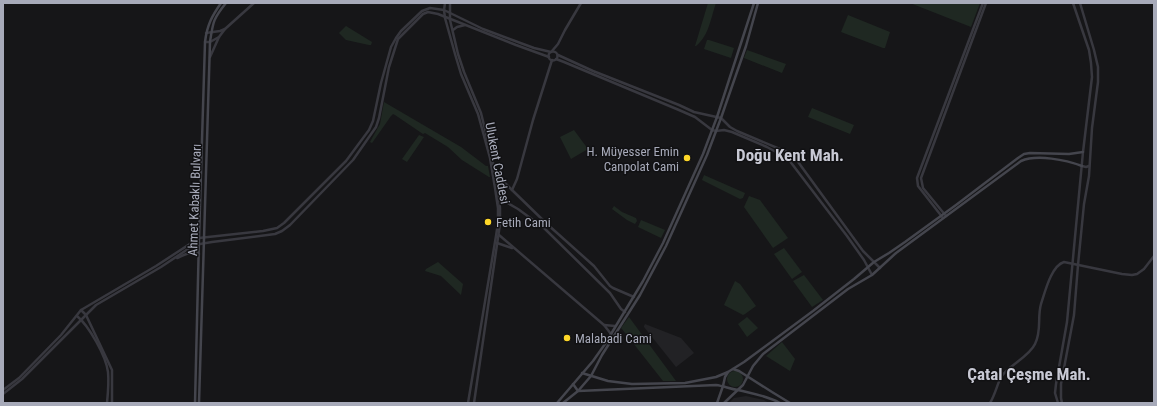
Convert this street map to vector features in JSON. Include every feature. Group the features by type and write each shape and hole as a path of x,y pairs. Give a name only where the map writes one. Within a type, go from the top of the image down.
{"main road":[{"name":"Ahmet Kabaklı Bulvarı","path":"195,403 205,42 209,22 221,3"},
{"name":"Ahmet Kabaklı Bulvarı","path":"199,403 210,42 212,25 216,16 226,3"},
{"path":"557,403 594,360 634,297 663,243 703,154 717,117 754,3"},
{"path":"562,403 578,391 591,376 602,355 631,311 666,246 707,155 746,46 758,3"},
{"path":"724,403 745,382 763,354 848,289 872,275 896,253 1020,156 1030,153 1069,154 1083,152"},
{"path":"582,373 620,383 685,383 716,377 733,369 813,311 874,262 889,254 1004,173 1025,160 1032,158 1061,160 1082,166"},
{"path":"733,369 739,371 790,403"},
{"path":"717,403 728,372"},
{"path":"573,384 578,391"},
{"path":"578,391 724,386 763,395 780,403"}],"street":[{"path":"210,57 219,37 225,29 254,3"},
{"name":"Ulukent Caddesi","path":"445,3 444,10 454,54 478,114 490,158 498,208 498,223 468,403"},
{"path":"450,3 450,20 464,72 481,113 496,177 499,200 500,224 474,403"},
{"path":"549,57 549,54 558,44 581,3"},
{"path":"944,216 918,186 918,178 982,3"},
{"path":"944,216 923,188 921,178 986,3"},
{"path":"1058,403 1055,393 1067,322 1083,152 1092,87 1092,69 1089,50 1073,3"},
{"path":"1062,403 1061,384 1074,315 1098,82 1098,67 1088,27 1080,3"},
{"path":"3,390 18,378 58,338 81,310 156,266 199,238 263,231 277,228 284,224 346,161 369,130 373,121 381,83 391,48 396,38 401,31 422,11 430,8 450,12 483,29 534,48 555,52 593,71 694,112 721,118 730,127 737,131 787,152 791,152 863,251 880,268"},
{"path":"3,394 22,380 96,305 194,245 275,234 290,225 353,160 376,128 389,67 398,39 423,14 428,12 554,60 564,62 678,109 695,117 712,130 732,132 767,147 784,157 789,160 839,225 864,260 872,275"},
{"path":"453,30 457,27 465,25"},
{"path":"206,33 212,33 225,29"},
{"path":"205,42 210,42 219,37"},
{"path":"512,190 524,157 533,120 557,54 558,44"},
{"path":"784,157 785,153 787,152"},
{"path":"1083,152 1090,153"},
{"path":"789,160 793,155"},
{"path":"1082,166 1090,166"},
{"path":"496,177 502,180 547,224 594,266 610,286 634,297"},
{"path":"499,200 518,208 544,228 610,293 621,309 625,312"},
{"path":"498,235 604,325 611,334"},
{"path":"497,243 514,248"},
{"path":"171,260 196,252 199,254"},
{"path":"990,403 1002,377 1035,346 1040,331 1040,309 1053,271 1060,263 1064,262 1132,275 1137,274 1144,269 1154,256"},
{"path":"81,310 86,314 112,370 112,403"},
{"path":"77,316 90,332 107,365 109,382 107,403"},
{"path":"604,325 615,326"}],"shaded area":[{"path":"708,3 716,3 707,32 695,46"},
{"path":"910,3 980,3 971,27"},
{"path":"848,15 890,32 885,48 841,32"},
{"path":"346,26 372,42 371,45 346,40 339,33"},
{"path":"707,40 734,48 731,58 704,49"},
{"path":"747,50 786,64 782,73 744,58"},
{"path":"384,102 461,147 488,166 490,177 462,160 448,147 425,133 423,134 393,114 372,143 370,142 380,124"},
{"path":"812,108 854,125 850,134 808,117"},
{"path":"574,130 588,149 571,159 560,137"},
{"path":"419,135 424,137 407,162 402,159"},
{"path":"704,175 745,193 743,198 740,199 702,180"},
{"path":"749,196 760,200 788,238 773,248 744,207"},
{"path":"614,206 622,212 636,218 637,221 635,224 612,209"},
{"path":"641,220 665,230 661,238 638,227"},
{"path":"784,248 802,272 792,279 774,254"},
{"path":"438,262 463,284 461,295 441,276 425,271"},
{"path":"804,275 823,300 812,307 793,281"},
{"path":"735,281 740,284 756,306 743,315 724,305"},
{"path":"629,317 676,381 663,381 621,328"},
{"path":"747,317 758,328 747,337 738,324"},
{"path":"645,324 681,338 694,353 676,367 644,327"},
{"path":"782,342 795,359 790,371 766,356"},
{"path":"735,371 742,376 743,379 738,386 735,387 728,382 727,379 732,372"},
{"path":"746,396 764,400 769,403 729,403 734,398"}],"place":[{"name":"H. Müyesser Emin Canpolat Cami","path":"687,158"},
{"name":"Fetih Cami","path":"488,222"},
{"name":"Malabadi Cami","path":"567,338"}],"district":[{"name":"Doğu Kent Mah.","path":"790,155"},
{"name":"Çatal Çeşme Mah.","path":"1029,374"}]}
